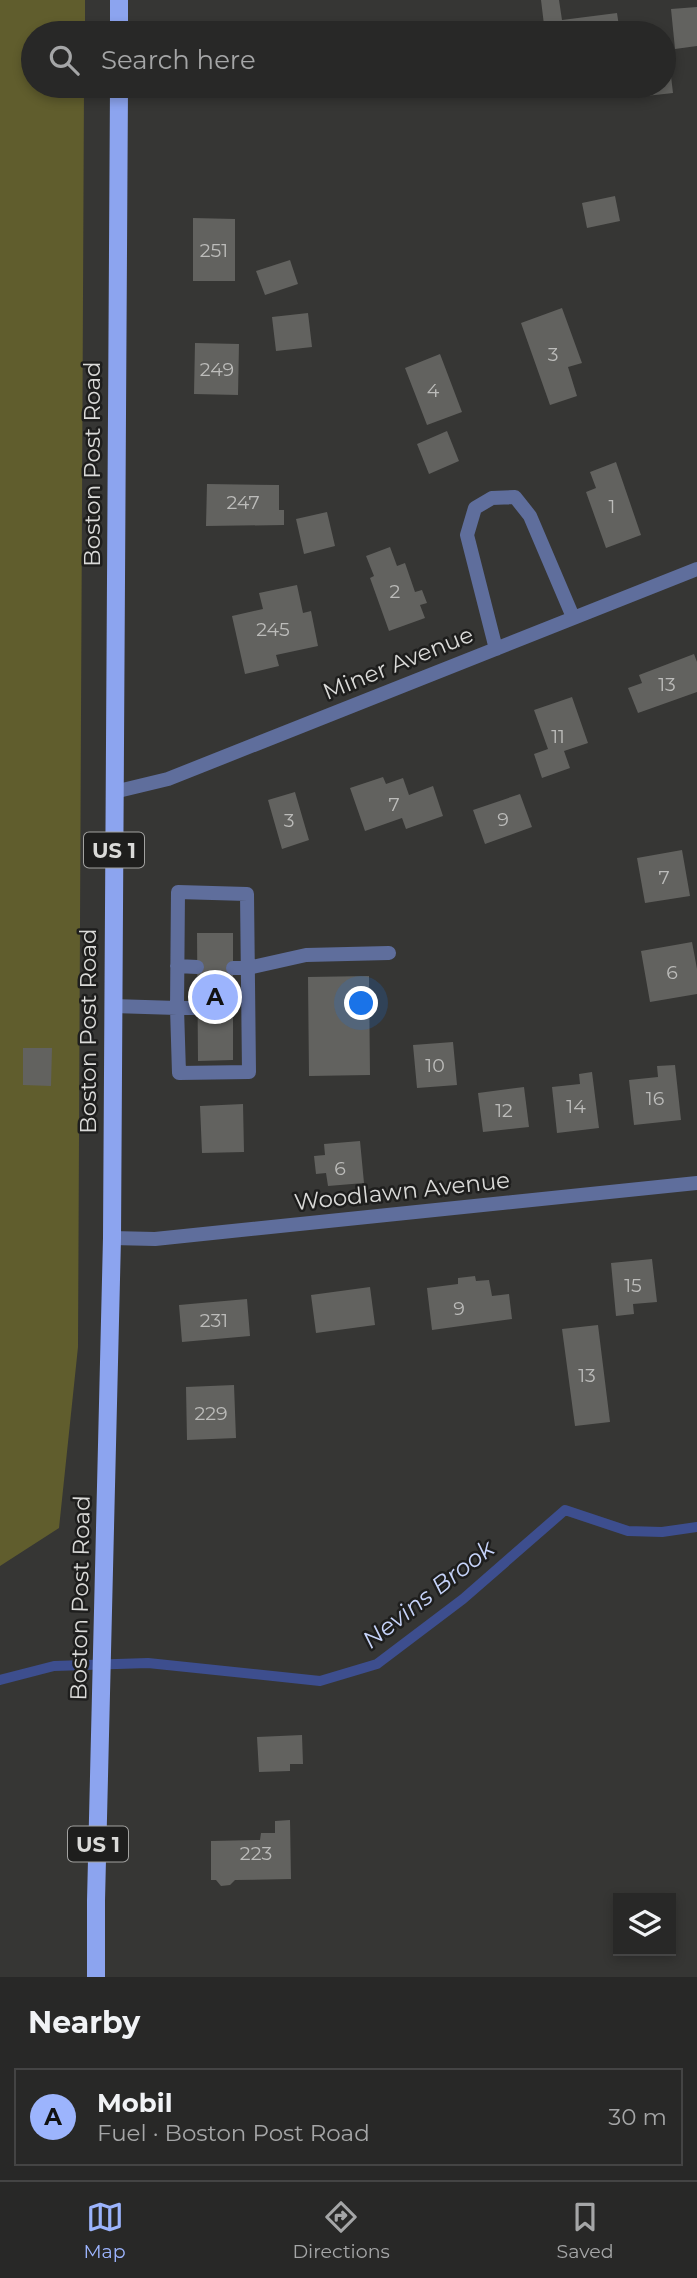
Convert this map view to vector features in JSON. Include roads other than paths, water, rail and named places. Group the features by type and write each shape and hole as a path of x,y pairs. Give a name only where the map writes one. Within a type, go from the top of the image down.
{"main road":[{"path":"119,0 119,21"},
{"name":"Boston Post Road","path":"96,1977 112,1238 119,98"}],"street":[{"path":"496,649 467,535 475,508 492,498 515,497 530,516 573,617"},
{"name":"Miner Avenue","path":"114,792 168,779 697,569"},
{"path":"178,892 247,894 240,968 248,1009 249,1072 179,1073 177,966 178,892"},
{"path":"240,968 306,954 389,953"},
{"path":"177,966 197,967"},
{"path":"113,1006 198,1008"},
{"path":"233,1008 248,1009"},
{"name":"Woodlawn Avenue","path":"112,1238 155,1239 697,1184"}],"waterway":[{"name":"Nevins Brook","path":"0,1680 54,1666 148,1663 320,1681 377,1664 463,1599 565,1510 628,1531 662,1532 697,1527"}],"place":[{"name":"Mobil","path":"215,997"}]}
